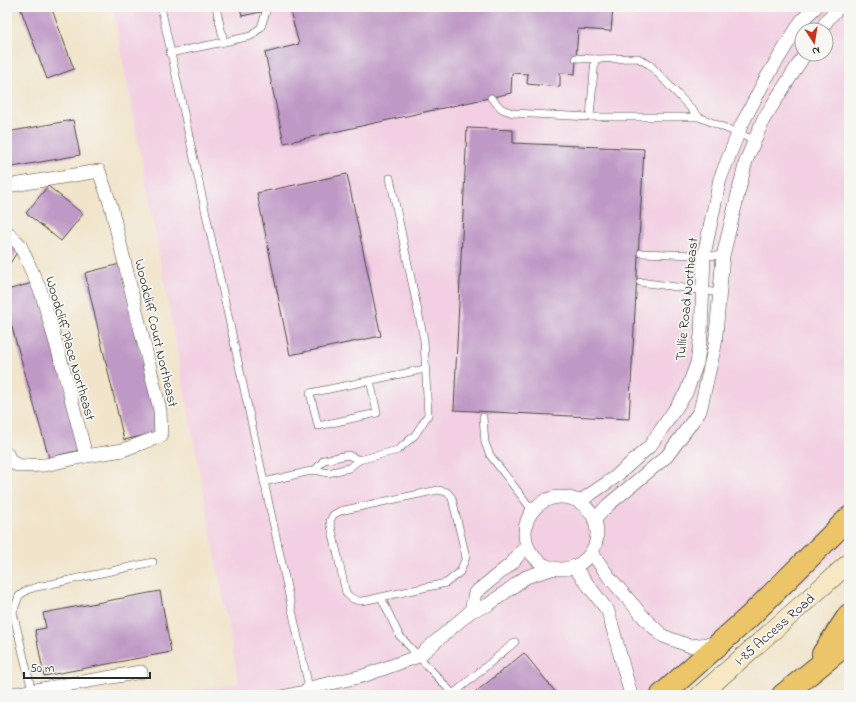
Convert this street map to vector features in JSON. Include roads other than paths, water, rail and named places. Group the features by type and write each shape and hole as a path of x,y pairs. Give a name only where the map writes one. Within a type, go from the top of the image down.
{"highway":[{"path":"662,695 749,617 849,518"},
{"path":"813,670 849,615"},
{"path":"783,695 849,642"}],"main road":[{"name":"I-85 Access Road","path":"700,695 849,564"}],"street":[{"name":"Tullie Road Northeast","path":"579,502 614,478 650,446 686,393 697,363 701,335 704,255 720,179 738,134 765,80 802,20 816,7"},
{"path":"826,22 839,7"},
{"path":"595,519 608,505 667,456 700,411 715,345 723,256 746,161 763,120 800,62"},
{"name":"Woodcliff Court Northeast","path":"7,186 99,171 111,206 160,410 161,436 123,450 45,465 20,466 11,462 7,454"},
{"name":"Woodcliff Place Northeast","path":"7,232 20,245 41,292 64,371 86,456"},
{"path":"554,497 567,497 579,502 589,509 595,519 597,536 592,553 584,562 574,568 563,570 552,569 541,564 532,557 526,546 524,533 526,521 532,510 541,502 554,497"},
{"path":"471,611 475,594 512,563 526,546"},
{"path":"592,553 609,577 663,636 690,646 720,643"},
{"path":"574,568 608,610 631,695"},
{"path":"310,691 363,676 419,656 471,611 488,606 526,577 552,569"},
{"path":"7,695 141,672"}],"lane":[{"path":"161,7 310,691 278,695"},
{"path":"216,7 224,42"},
{"path":"170,53 251,36 261,27 266,12"},
{"path":"576,58 638,58 650,65 699,117"},
{"path":"590,116 595,58"},
{"path":"491,98 502,109 513,113 590,116 699,117 754,140"},
{"path":"264,482 316,470 328,473 349,468 359,460 398,450 415,435 428,416 424,340 390,178"},
{"path":"641,253 723,256"},
{"path":"640,282 720,293"},
{"path":"370,380 378,413 318,426 310,393 370,380 425,369"},
{"path":"483,417 485,443 490,455 532,510"},
{"path":"316,470 324,460 348,455 359,460"},
{"path":"438,490 447,492 452,498 466,557 460,572 446,582 381,597 360,602 351,599 346,593 330,521 333,515 340,511 438,490"},
{"path":"32,691 13,612 19,596 27,590 37,587 153,562"},
{"path":"381,597 399,635 452,695 515,642"}]}
